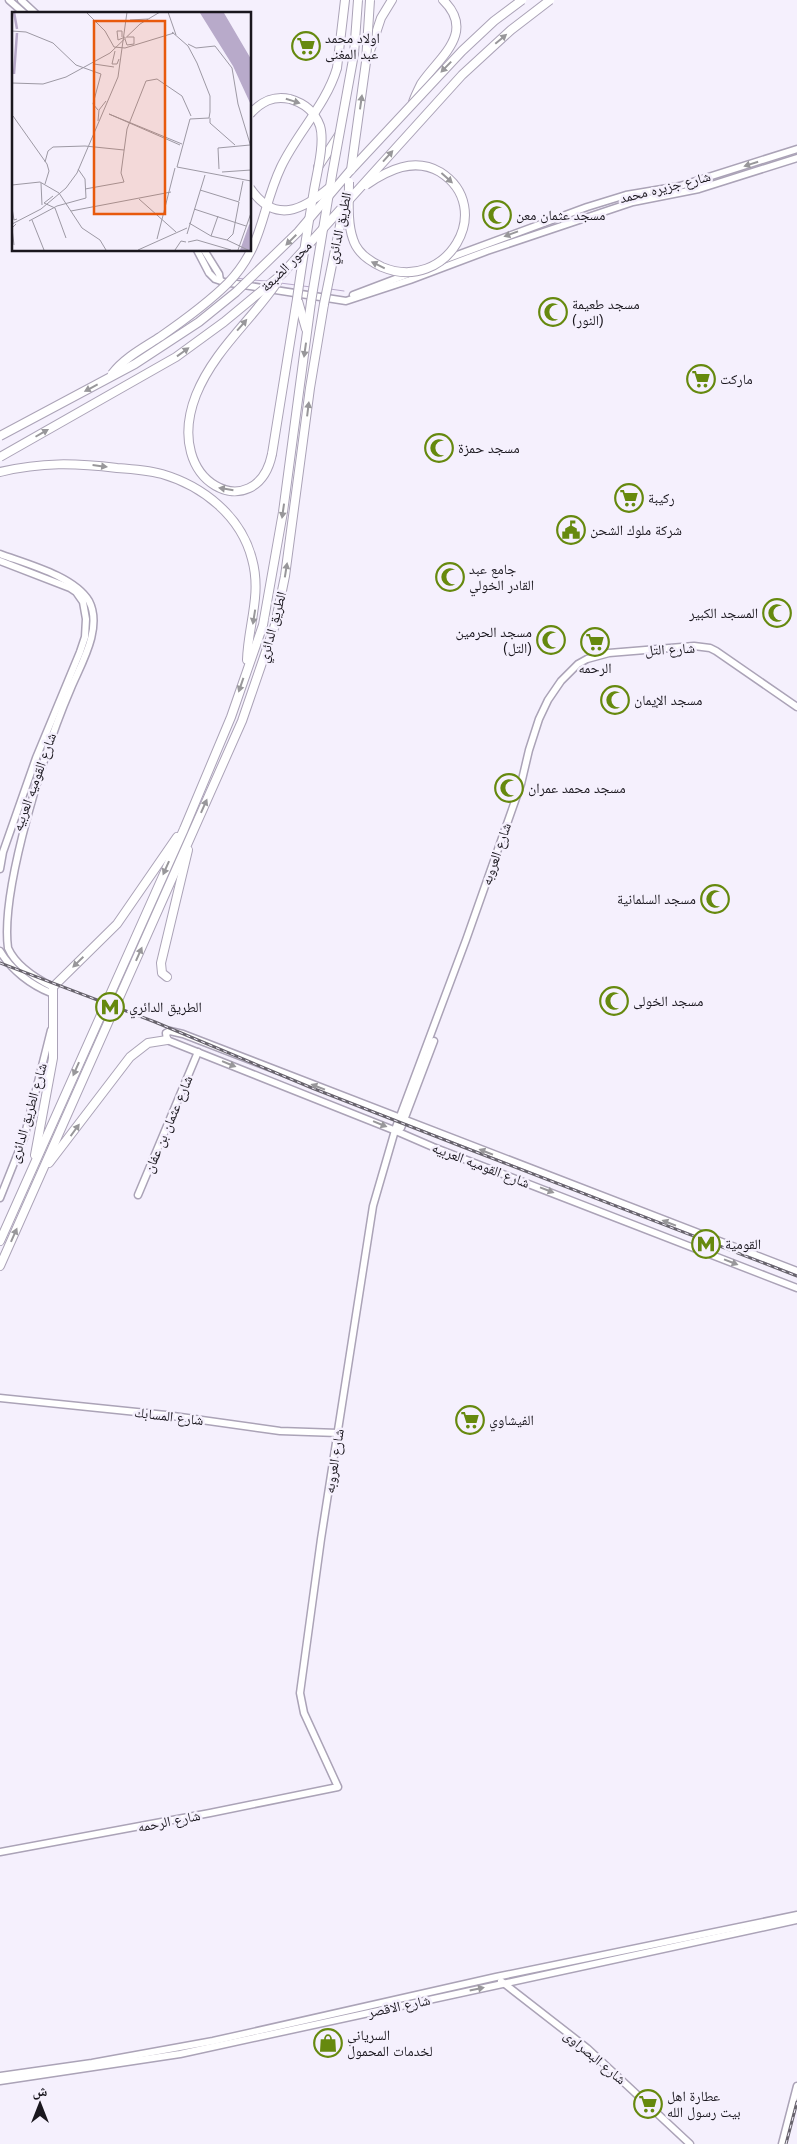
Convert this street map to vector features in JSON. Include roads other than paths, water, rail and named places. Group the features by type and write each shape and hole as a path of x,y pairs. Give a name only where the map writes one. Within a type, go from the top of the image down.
{"highway":[{"path":"251,250 262,226 282,165 333,80 342,41 345,0"},
{"name":"الطريق الدائري","path":"0,1241 95,1024 184,829 230,716 263,625 274,566 307,333 339,134 354,54 358,0"},
{"name":"الطريق الدائري","path":"0,1266 242,721 275,626 286,576 310,388 324,304 349,182 366,62 370,0"},
{"path":"366,62 381,18 392,0"},
{"path":"413,102 421,84 449,50 454,38 454,17 450,8 443,0"},
{"name":"محور الضبعة","path":"0,436 109,378 163,346 199,322 236,292 298,232 349,172 475,38 522,0"},
{"name":"محور الضبعة","path":"0,457 176,358 224,322 282,274 474,62 550,0"},
{"path":"251,113 262,103 275,98 285,98 306,106 316,117 322,136 269,468 265,475 254,485 235,490 219,488 204,479 191,455 188,430 197,395 214,363 235,332 272,290 282,274"},
{"path":"318,167 339,134"},
{"path":"349,182 352,239 360,252 374,264 401,273 426,269 445,258 453,250 462,232 464,216 459,193 444,175 429,167 413,165 395,168 356,192"},
{"path":"251,189 266,205 284,210 294,210 312,203 349,172"},
{"path":"109,378 130,357 179,324 215,294 238,272 251,251"},
{"path":"297,299 307,333"},
{"path":"0,472 25,466 63,463 137,470 161,474 182,482 211,499 231,517 241,532 252,558 256,600 248,647 247,669"},
{"path":"167,977 162,973 161,963 194,827"},
{"path":"34,1164 40,1120 53,1058 52,990 117,924 168,848 184,829"},
{"path":"44,1168 63,1147 130,1057 148,1043 167,1040"}],"street":[{"path":"9,0 23,12"},
{"path":"21,0 34,12"},
{"name":"شارع جزيره محمد","path":"220,280 246,286 346,301 364,296 605,202 680,186 797,149"},
{"path":"774,156 777,164"},
{"name":"شارع جزيره محمد","path":"477,251 634,202 699,188 797,158"},
{"path":"198,251 209,273 215,279 220,280 220,274 205,251"},
{"path":"0,554 68,581 79,592"},
{"path":"0,561 79,592"},
{"name":"شارع القوميه العربيه","path":"2,872 55,724 90,642 92,613 90,605 79,592"},
{"name":"شارع التل","path":"587,659 603,654 634,651 694,646 710,648 797,706"},
{"name":"شارع العروبه","path":"338,1787 304,1713 300,1693 321,1539 373,1206 396,1131 400,1129 402,1119 435,1039 432,1034 521,784 539,719 561,680 578,664 587,659"},
{"path":"2,906 2,933 13,957 25,970 52,990"},
{"path":"0,951 21,975 52,990"},
{"name":"شارع الطريق الدائرى","path":"0,1198 24,1138 52,1026"},
{"name":"شارع القوميه العربيه","path":"797,1271 172,1031 166,1033 167,1040 433,1147 797,1288"},
{"name":"شارع عثمان بن عفان","path":"138,1195 198,1052"},
{"name":"شارع المسابك","path":"0,1398 166,1416 280,1431 338,1433"},
{"name":"شارع الرحمه","path":"0,1852 338,1787"},
{"name":"شارع الاقصر","path":"0,2081 180,2054 503,1983 591,1961 797,1915"},
{"name":"شارع الاقصر","path":"0,2076 169,2050 496,1977 591,1961 797,1920"},
{"name":"شارع البصراوى","path":"496,1977 587,2048 690,2144"},
{"path":"782,2144 797,2086"}],"waterway":[{"path":"236,278 244,279"},
{"path":"253,280 266,281"},
{"path":"280,283 296,285"},
{"path":"303,286 311,287"},
{"path":"330,289 344,291"}],"railway":[{"path":"0,963 155,1022 312,1088 797,1276"},
{"path":"786,2144 797,2102"}],"place":[{"name":"اولاد محمد عبد المغنى","path":"306,46"},
{"name":"مسجد عثمان معن","path":"497,215"},
{"name":"مسجد طعيمة (النور)","path":"553,312"},
{"name":"ماركت","path":"701,379"},
{"name":"مسجد حمزة","path":"439,448"},
{"name":"ركيبة","path":"629,498"},
{"name":"شركة ملوك الشحن","path":"571,530"},
{"name":"جامع عبد القادر الخولي","path":"450,577"},
{"name":"المسجد الكبير","path":"777,613"},
{"name":"مسجد الحرمين (التل)","path":"551,640"},
{"name":"الرحمه","path":"595,642"},
{"name":"مسجد الإيمان","path":"615,700"},
{"name":"مسجد محمد عمران","path":"509,788"},
{"name":"مسجد السلمانية","path":"715,899"},
{"name":"مسجد الخولى","path":"614,1001"},
{"name":"الطريق الدائري","path":"110,1007"},
{"name":"القومية","path":"706,1244"},
{"name":"الفيشاوي","path":"470,1420"},
{"name":"السرياني لخدمات المحمول","path":"328,2043"},
{"name":"عطارة اهل بيت رسول الله","path":"648,2104"}]}
